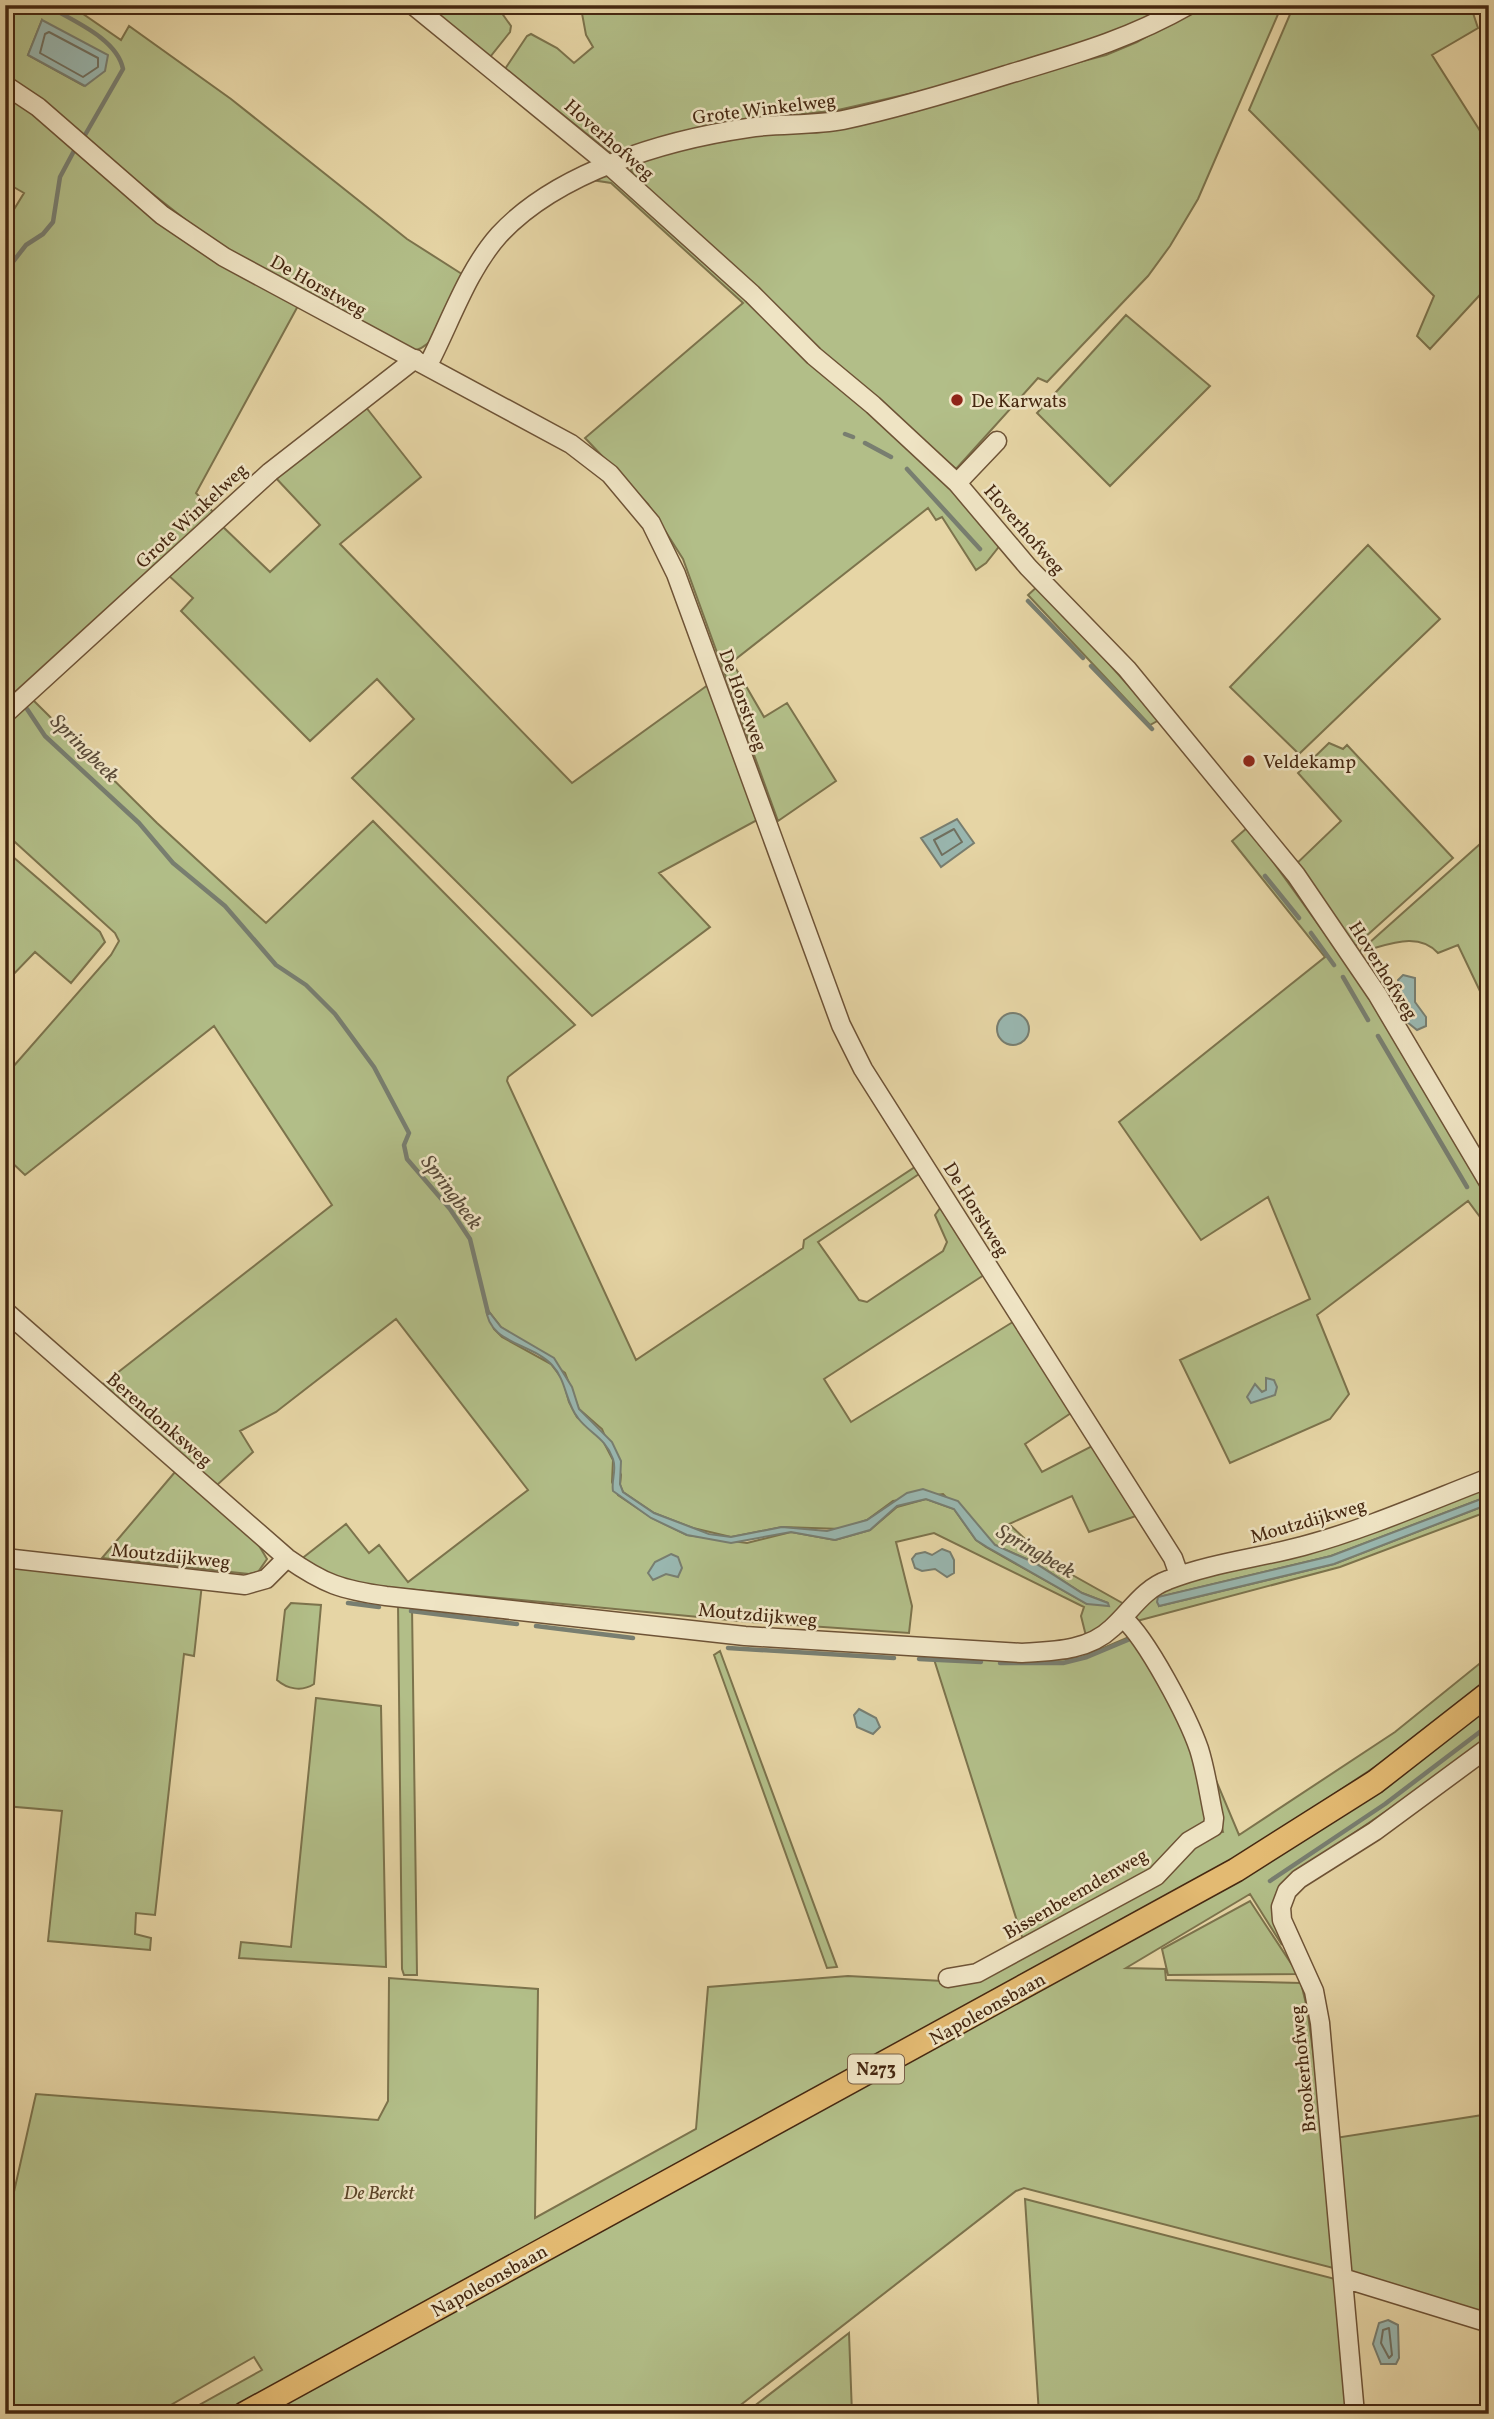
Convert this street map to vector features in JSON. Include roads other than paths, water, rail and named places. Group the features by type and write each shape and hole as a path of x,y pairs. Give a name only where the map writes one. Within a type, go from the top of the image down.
{"main road":[{"name":"Napoleonsbaan","path":"244,2414 1236,1870 1375,1782 1489,1693"}],"street":[{"name":"Hoverhofweg","path":"413,5 610,166 957,483 1028,567 1126,669 1296,875 1377,994 1489,1183"},
{"name":"Grote Winkelweg","path":"5,714 270,472 421,362 480,261 500,234 545,198 586,173 684,140 712,134 750,127 838,121 896,109 1116,42 1189,5"},
{"name":"De Horstweg","path":"5,85 38,107 162,215 214,250 571,444 610,474 650,523 676,574 841,1026 863,1069 1173,1558 1179,1575"},
{"path":"957,483 997,441"},
{"name":"Berendonksweg","path":"5,1311 287,1558"},
{"name":"Moutzdijkweg","path":"5,1558 245,1585 267,1578 287,1558 314,1577 342,1590 745,1636 1021,1653 1077,1647 1097,1639 1123,1618 1147,1591 1179,1575 1304,1546 1489,1478"},
{"name":"Bissenbeemdenweg","path":"948,1978 977,1973 1156,1876 1189,1841 1213,1827 1214,1818 1199,1748 1156,1662 1135,1629 1123,1618"},
{"name":"Brookerhofweg","path":"1355,2414 1321,2023 1314,1991 1286,1934 1281,1907 1287,1891 1298,1879 1375,1830 1489,1747"},
{"path":"1343,2278 1489,2323"}],"water":[{"path":"42,20 108,55 105,71 85,86 28,55"},
{"path":"957,819 974,843 941,867 921,838"},
{"path":"1403,975 1415,978 1415,1002 1426,1017 1426,1026 1417,1030 1407,1022 1398,980"},
{"path":"1013,1013 1024,1018 1029,1029 1024,1040 1013,1045 1002,1040 997,1029 1002,1018"},
{"path":"486,1308 501,1327 554,1358 572,1387 579,1409 612,1442 621,1461 620,1484 623,1492 654,1513 709,1534 731,1537 782,1527 827,1531 867,1520 907,1493 923,1489 958,1501 995,1545 1035,1563 1082,1593 1108,1603 1109,1606 1087,1604 987,1547 976,1540 954,1509 926,1499 897,1506 870,1530 835,1540 791,1532 731,1543 687,1535 651,1518 613,1491 614,1467 610,1452 574,1412 557,1371 544,1358 494,1329"},
{"path":"1266,1378 1274,1380 1277,1387 1275,1395 1251,1403 1247,1397 1255,1384 1262,1392 1266,1390"},
{"path":"1489,1496 1489,1504 1334,1564 1159,1606 1157,1602 1158,1597 1331,1556"},
{"path":"942,1549 950,1552 954,1560 954,1573 947,1577 935,1569 922,1571 915,1568 912,1559 916,1554 925,1552 932,1555"},
{"path":"671,1554 678,1557 682,1568 678,1577 666,1574 653,1580 648,1573 655,1562"},
{"path":"859,1709 876,1718 880,1727 873,1734 857,1727 854,1715"},
{"path":"1388,2320 1398,2325 1399,2358 1396,2364 1381,2364 1373,2344 1379,2323"}],"waterway":[{"name":"Springbeek","path":"46,5 103,39 119,58 123,69 85,135"},
{"name":"Springbeek","path":"5,272 26,245 43,234 53,222 60,177 75,149"},
{"path":"845,434 853,437"},
{"path":"865,443 891,457"},
{"path":"907,469 980,549"},
{"path":"1028,601 1083,658"},
{"path":"1091,666 1152,729"},
{"name":"Springbeek","path":"5,688 11,694"},
{"name":"Springbeek","path":"27,709 45,736 139,823 173,863 225,906 276,965 306,985 335,1014 374,1067 409,1133 404,1145 407,1159 450,1209 470,1239 488,1313"},
{"path":"1265,876 1299,918"},
{"path":"1311,933 1334,965"},
{"path":"1343,977 1368,1020"},
{"path":"1378,1036 1467,1187"},
{"path":"1482,1208 1489,1218"},
{"path":"348,1603 379,1607"},
{"path":"411,1611 517,1624"},
{"path":"536,1626 633,1638"},
{"path":"1000,1663 1063,1663 1087,1657 1130,1639"},
{"path":"728,1648 894,1658"},
{"path":"919,1659 981,1662"},
{"path":"1270,1881 1385,1804 1489,1725"}],"place":[{"name":"De Karwats","path":"957,400"},
{"name":"Veldekamp","path":"1249,761"}],"park label":[{"name":"De Berckt","path":"379,2192"}]}
